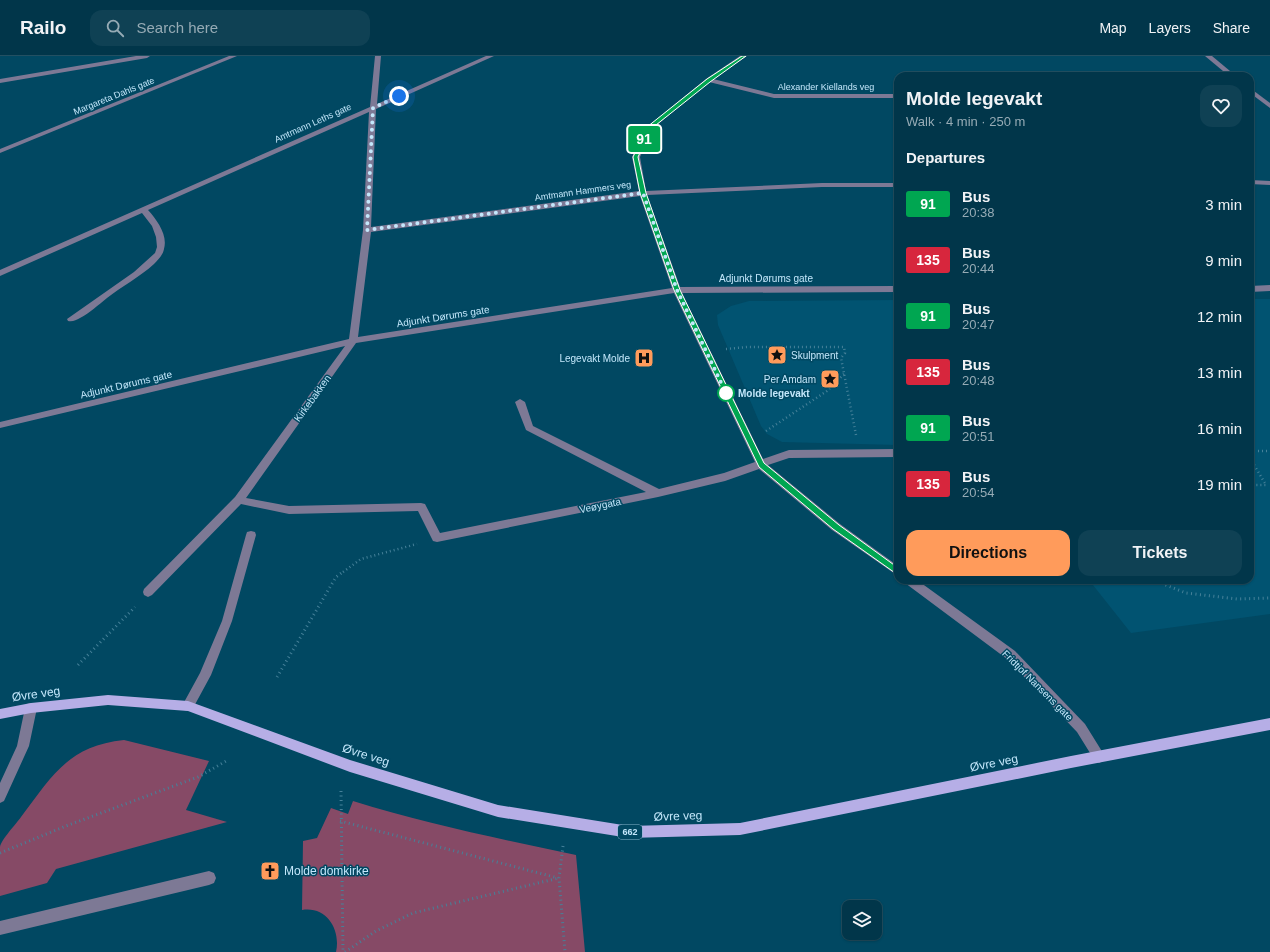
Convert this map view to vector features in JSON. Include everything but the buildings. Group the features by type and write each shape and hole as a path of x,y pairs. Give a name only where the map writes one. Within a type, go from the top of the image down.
{"main road":[{"name":"Øvre veg","path":"0,714 31,708 108,700 188,706 350,766 498,810 629,832 740,829 1100,756 1270,724"}],"street":[{"path":"0,81 147,56"},
{"name":"Margareta Dahls gate","path":"0,151 234,56"},
{"name":"Kirkebakken","path":"148,592 239,500 353,341 367,230 373,108 378,56"},
{"name":"Amtmann Leths gate","path":"0,273 491,56"},
{"path":"744,56 708,80 649,128 636,157 643,193 677,290 761,465 836,527 894,569"},
{"path":"1208,56 1228,72"},
{"name":"Alexander Kiellands veg","path":"708,80 774,96 894,96"},
{"path":"1254,96 1270,94"},
{"path":"1254,97 1270,106"},
{"path":"1254,182 1270,183"},
{"name":"Amtmann Hammers veg","path":"367,230 643,193 822,185 894,185"},
{"path":"71,319 92,308 102,297 145,267 158,253 161,248 161,237 148,214 143,209"},
{"path":"1254,288 1270,288"},
{"name":"Adjunkt Dørums gate","path":"0,425 353,341 677,290 894,289"},
{"path":"520,402 529,428 658,493"},
{"name":"Veøygata","path":"437,538 658,493 725,477 790,454 894,453"},
{"path":"239,500 289,510 421,507 437,538"},
{"path":"188,706 205,675 227,621 252,535"},
{"name":"Fridtjof Nansens gate","path":"914,584 1011,655 1081,728 1100,756"},
{"path":"0,797 23,746 31,708"},
{"path":"0,928 209,878"}],"path":[{"path":"724,350 748,347 844,347 845,353 841,358 855,432"},
{"path":"760,434 827,391 844,373"},
{"path":"1254,451 1270,451"},
{"path":"1254,465 1266,485 1254,485"},
{"path":"277,677 336,577 361,559 437,538"},
{"path":"1163,584 1186,593 1237,599 1270,598"},
{"path":"78,665 148,592"},
{"path":"0,853 66,826 198,777 228,760"},
{"path":"341,791 340,821 344,952"},
{"path":"340,821 560,878"},
{"path":"563,846 560,878 565,952"},
{"path":"344,952 376,931 413,913 560,878"}],"shaded area":[{"path":"1254,299 1270,299 1270,614 1131,633 1092,584 1254,584"},
{"path":"894,300 894,445 782,442 767,434 761,426 718,325 717,315 731,306 749,301"},
{"path":"124,740 209,761 186,810 227,822 56,869 47,883 0,896 1,844 52,776 75,756 89,749 105,743"},
{"path":"353,801 436,824 576,855 585,952 336,952 336,936 330,921 319,912 302,910 303,841 317,838 331,808 348,814"}],"bus line":[{"name":"91","path":"744,56 708,80 649,128 636,157 643,193 677,290 761,465 836,527 894,569"}],"place":[{"name":"Skulpment","path":"777,355"},
{"name":"Legevakt Molde","path":"644,358"},
{"name":"Per Amdam","path":"830,379"},
{"name":"Molde legevakt","path":"726,393"},
{"name":"Molde domkirke","path":"270,871"}],"route":[{"path":"399,96 373,108 367,230 643,193 677,290 726,393"}]}
